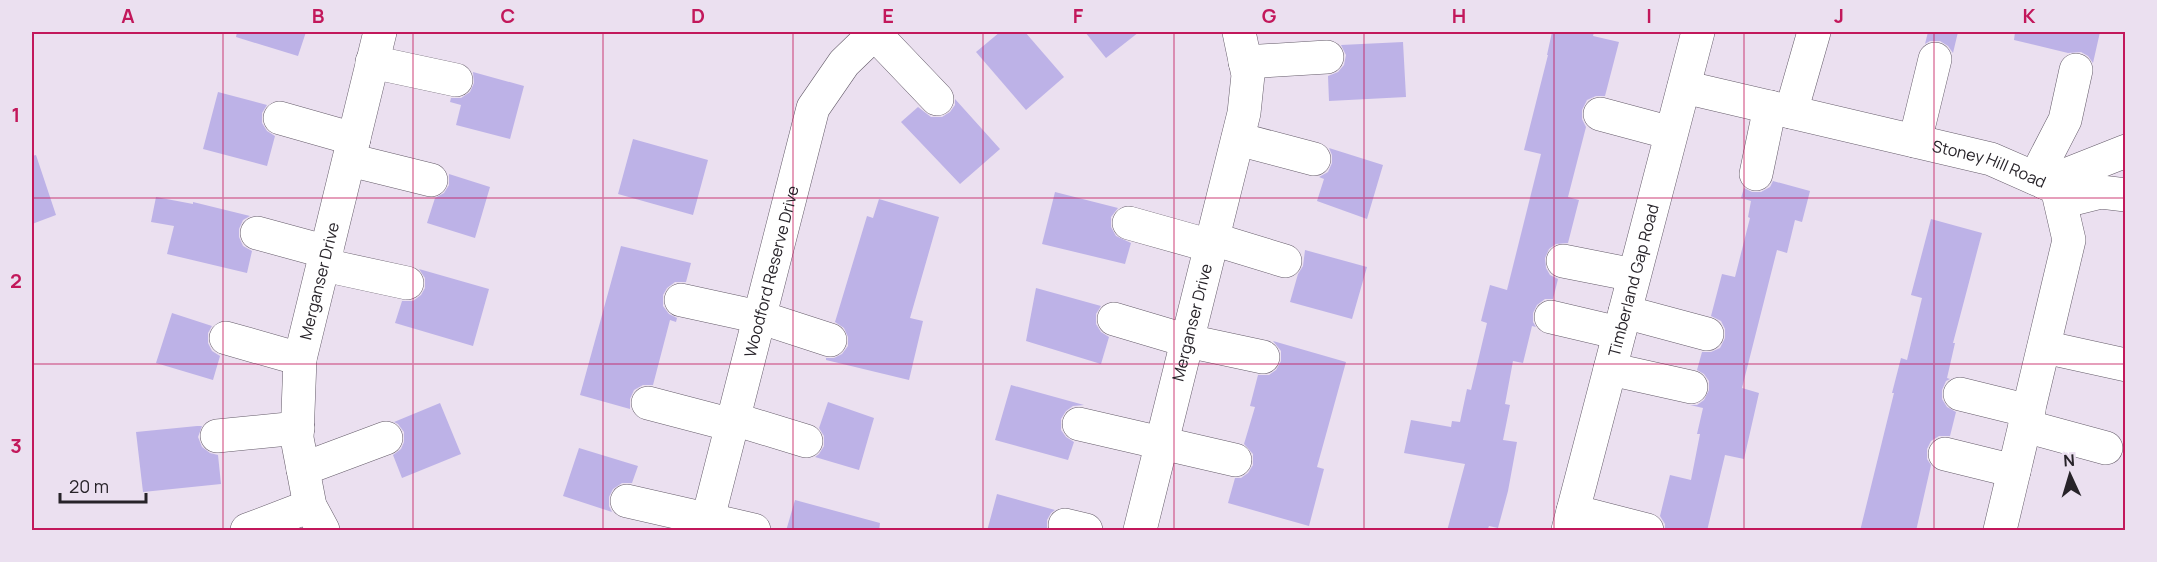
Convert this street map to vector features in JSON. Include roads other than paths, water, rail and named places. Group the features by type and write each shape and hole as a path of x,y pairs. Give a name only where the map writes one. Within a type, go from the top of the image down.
{"street":[{"path":"875,32 937,99"},
{"name":"Woodford Reserve Drive","path":"706,525 813,108 844,63 875,32"},
{"name":"Timberland Gap Road","path":"1570,521 1698,32"},
{"path":"1756,174 1814,32"},
{"path":"376,47 456,80"},
{"name":"Merganser Drive","path":"317,518 297,438 300,359 376,47"},
{"path":"1242,47 1327,57"},
{"name":"Merganser Drive","path":"1140,531 1241,126 1248,75 1242,47"},
{"path":"1915,141 1935,58"},
{"path":"2047,188 2066,120 2076,70"},
{"name":"Stoney Hill Road","path":"1684,87 1991,159 2047,188 2069,240 2000,531"},
{"path":"1600,114 1671,133"},
{"path":"280,118 352,150 431,180"},
{"path":"1241,126 1314,159"},
{"path":"2047,188 2126,151"},
{"path":"2047,188 2126,195"},
{"path":"1129,223 1285,261"},
{"path":"257,233 325,258 407,283"},
{"path":"1563,261 1634,275"},
{"path":"681,300 759,317 830,340"},
{"path":"1551,316 1707,334"},
{"path":"1114,319 1188,341 1263,357"},
{"path":"226,338 300,359"},
{"path":"2044,347 2126,365"},
{"path":"1610,369 1691,387"},
{"path":"1960,394 2106,448"},
{"path":"648,403 806,441"},
{"path":"1079,424 1235,460"},
{"path":"217,436 298,428"},
{"path":"303,469 386,438"},
{"path":"1945,454 2014,471"},
{"path":"627,501 706,525 754,531"},
{"path":"247,531 317,518"},
{"path":"1570,521 1647,531"}]}
